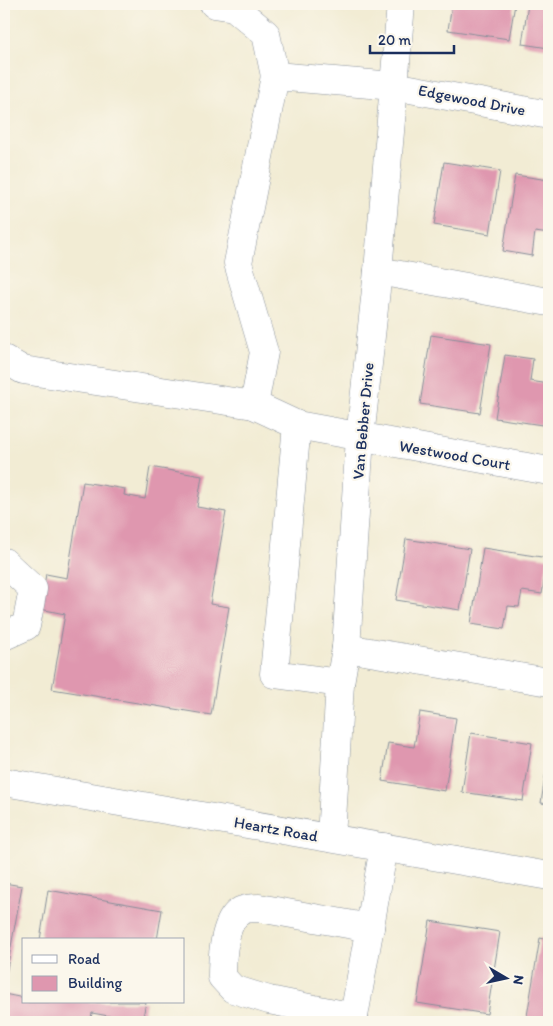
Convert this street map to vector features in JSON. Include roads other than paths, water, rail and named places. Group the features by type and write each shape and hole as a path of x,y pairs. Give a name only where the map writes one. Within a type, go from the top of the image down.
{"street":[{"path":"214,4 234,7 266,34 275,76 238,263 264,352 254,405"},
{"name":"Van Bebber Drive","path":"331,838 340,683 346,648 360,438 378,272 401,4"},
{"name":"Edgewood Drive","path":"275,76 394,86 549,115"},
{"path":"378,272 549,302"},
{"name":"Westwood Court","path":"4,359 23,370 254,405 297,425 549,471"},
{"path":"297,425 274,674 340,683"},
{"path":"4,562 33,589 26,626 4,636"},
{"path":"346,648 549,682"},
{"name":"Heartz Road","path":"4,782 549,876"},
{"path":"370,928 259,908 242,910 230,921 222,955 222,978 233,989 269,1000 353,1019 370,928 384,848"}]}
